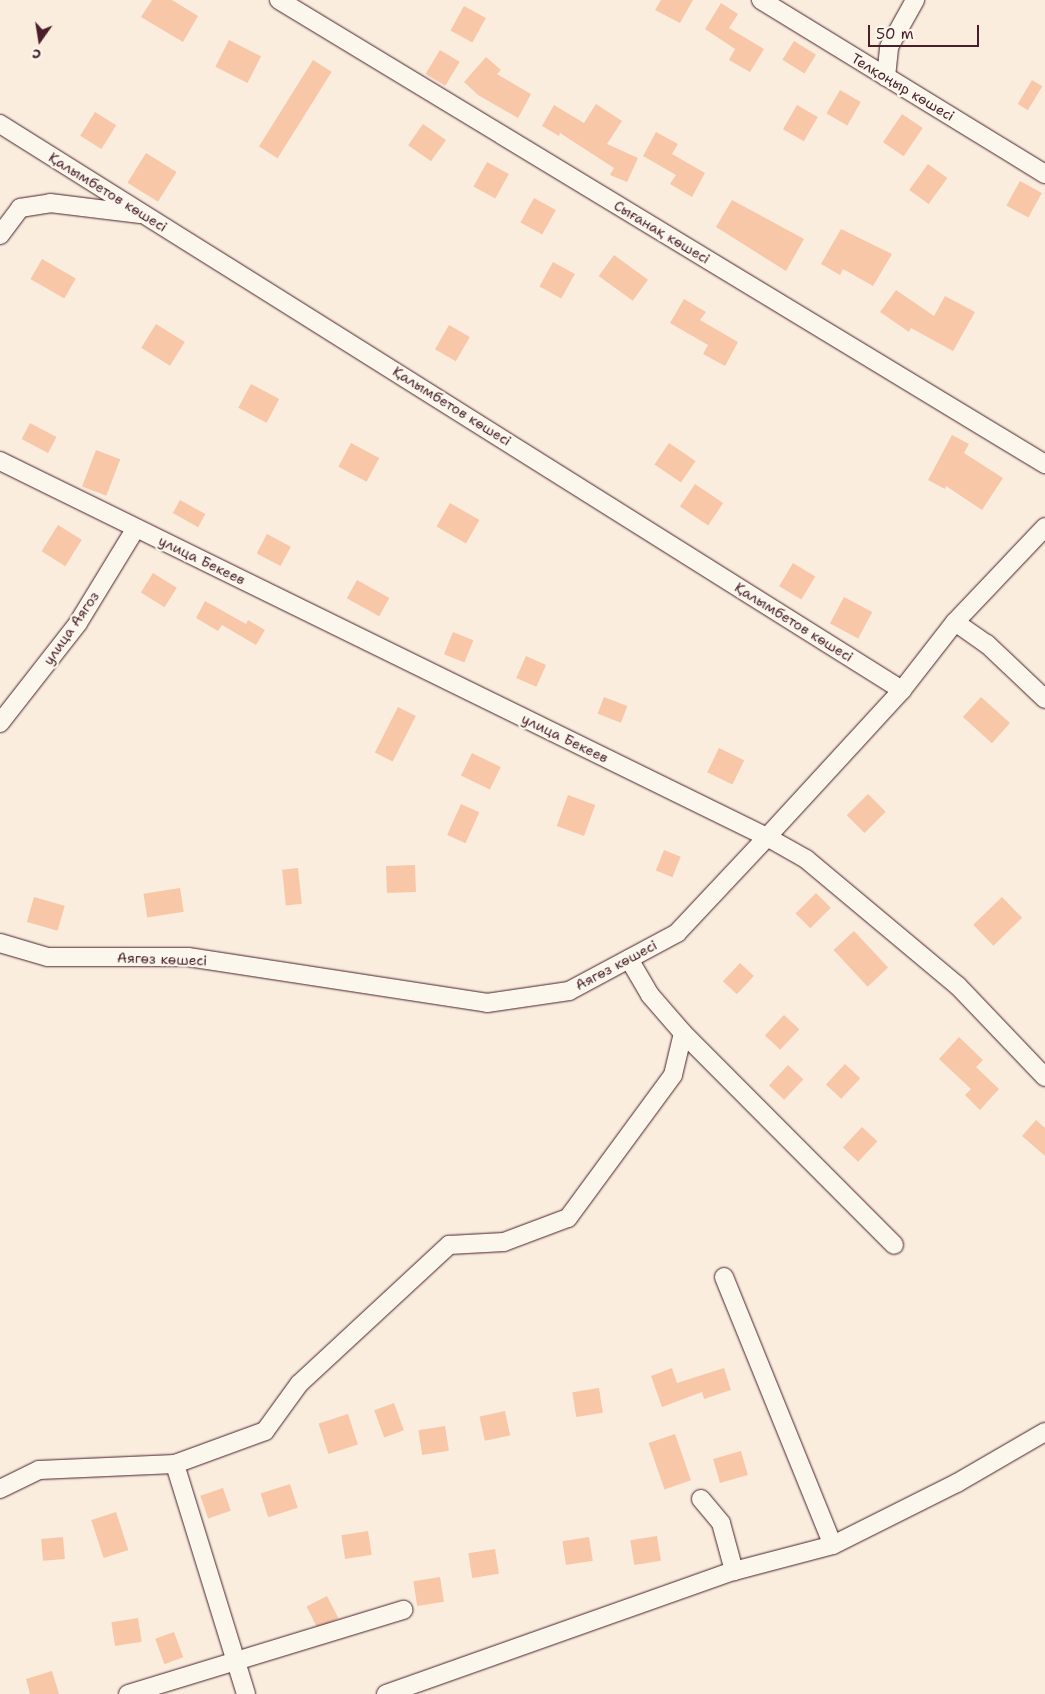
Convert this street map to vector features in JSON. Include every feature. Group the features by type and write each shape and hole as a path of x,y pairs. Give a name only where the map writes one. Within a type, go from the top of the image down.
{"street":[{"name":"Сығанақ көшесі","path":"279,0 1045,464"},
{"name":"Телқоңыр көшесі","path":"761,0 1045,174"},
{"path":"886,77 888,47 915,0"},
{"name":"Қалымбетов көшесі","path":"0,124 902,690"},
{"path":"0,235 20,208 50,203 145,215"},
{"name":"улица Бекеев","path":"0,461 767,837"},
{"path":"1045,527 955,622 902,690 767,837 806,859 958,986 1045,1077"},
{"name":"улица Аягоз","path":"0,723 78,623 136,528"},
{"path":"955,622 986,644 1045,699"},
{"name":"Аягөз көшесі","path":"0,943 48,957 188,957 487,1003 568,991 678,932 767,837"},
{"path":"629,959 650,995 683,1033 894,1245"},
{"path":"0,1489 39,1470 175,1464 265,1431 299,1384 449,1245 504,1242 568,1218 673,1075 683,1033"},
{"path":"724,1277 834,1545"},
{"path":"386,1694 734,1571 834,1545 948,1487 1045,1432"},
{"path":"175,1464 234,1662 246,1694"},
{"path":"701,1499 721,1523 734,1571"},
{"path":"128,1694 403,1610"}],"building":[{"path":"152,0 172,0 198,16 183,42 141,17"},
{"path":"661,0 693,0 680,23 655,10"},
{"path":"721,3 738,14 729,28 764,49 750,72 729,60 735,49 705,29"},
{"path":"464,6 486,18 472,43 450,30"},
{"path":"229,40 261,56 247,83 215,67"},
{"path":"794,41 816,55 804,73 782,60"},
{"path":"440,50 460,62 445,86 426,74"},
{"path":"486,57 501,70 497,74 531,94 518,118 478,95 464,82"},
{"path":"313,60 332,72 278,158 259,147"},
{"path":"1032,80 1042,86 1028,110 1018,104"},
{"path":"840,90 861,102 847,125 826,113"},
{"path":"596,104 622,121 607,144 638,158 627,182 610,175 614,168 560,133 559,136 542,126 554,105 584,123"},
{"path":"797,105 818,117 804,141 783,129"},
{"path":"95,112 116,125 101,149 80,136"},
{"path":"902,114 923,128 904,156 883,142"},
{"path":"423,124 446,140 431,161 408,145"},
{"path":"656,132 678,144 672,154 705,173 692,197 670,184 676,175 643,156"},
{"path":"146,153 177,172 158,202 127,183"},
{"path":"487,162 509,174 495,199 473,186"},
{"path":"928,164 947,178 929,204 909,190"},
{"path":"1020,181 1042,193 1028,218 1006,205"},
{"path":"534,198 556,210 542,235 520,222"},
{"path":"732,200 804,239 786,271 716,227"},
{"path":"841,229 892,254 873,286 843,269 840,275 821,264"},
{"path":"614,255 648,280 633,301 599,276"},
{"path":"42,259 76,278 64,298 30,279"},
{"path":"553,262 575,274 561,299 539,286"},
{"path":"896,290 934,316 945,296 975,312 953,351 911,328 909,332 880,312"},
{"path":"684,299 706,312 700,320 738,342 725,366 703,354 708,345 670,323"},
{"path":"156,324 185,342 170,366 141,348"},
{"path":"449,325 470,337 456,361 435,349"},
{"path":"251,384 279,399 267,423 238,408"},
{"path":"30,423 56,437 48,453 22,439"},
{"path":"952,435 969,444 964,453 1003,478 982,510 946,486 945,489 928,480"},
{"path":"351,443 379,458 367,482 338,467"},
{"path":"669,443 696,461 681,482 654,465"},
{"path":"96,450 120,459 106,496 82,486"},
{"path":"695,484 723,503 708,525 680,506"},
{"path":"180,500 205,514 198,527 173,513"},
{"path":"450,503 479,520 466,543 437,526"},
{"path":"58,525 82,540 65,566 42,551"},
{"path":"267,534 291,547 281,566 257,553"},
{"path":"793,563 815,576 801,600 779,586"},
{"path":"153,573 177,588 165,607 141,593"},
{"path":"357,580 389,598 379,616 347,598"},
{"path":"844,597 872,612 858,639 830,623"},
{"path":"205,601 246,624 248,620 265,630 256,645 222,625 218,631 196,618"},
{"path":"453,632 473,640 464,662 444,654"},
{"path":"526,656 546,665 536,687 516,678"},
{"path":"604,697 627,706 621,723 598,714"},
{"path":"981,697 1010,723 992,743 963,717"},
{"path":"398,707 416,716 393,762 375,752"},
{"path":"719,748 744,760 732,785 707,772"},
{"path":"472,753 501,767 490,789 461,775"},
{"path":"868,794 886,812 864,833 847,815"},
{"path":"568,795 595,805 584,836 557,826"},
{"path":"461,804 479,812 465,843 447,835"},
{"path":"664,850 681,857 672,877 656,870"},
{"path":"415,865 416,892 387,893 386,866"},
{"path":"298,868 302,904 286,905 282,870"},
{"path":"180,888 184,912 147,917 143,894"},
{"path":"816,893 831,908 810,928 795,914"},
{"path":"34,897 65,906 58,931 27,922"},
{"path":"1002,897 1022,918 993,946 973,925"},
{"path":"854,931 888,968 868,987 834,950"},
{"path":"740,963 754,976 737,994 723,981"},
{"path":"784,1015 799,1029 780,1050 765,1035"},
{"path":"959,1037 983,1060 976,1067 999,1089 980,1110 965,1095 971,1089 939,1059"},
{"path":"845,1064 860,1078 841,1099 826,1084"},
{"path":"788,1065 803,1079 784,1100 769,1085"},
{"path":"1036,1120 1045,1128 1045,1156 1022,1136"},
{"path":"862,1127 877,1141 858,1162 843,1147"},
{"path":"672,1368 677,1383 724,1368 731,1390 704,1399 702,1392 662,1407 651,1376"},
{"path":"599,1388 603,1413 576,1417 572,1392"},
{"path":"394,1403 404,1430 384,1437 374,1410"},
{"path":"505,1411 510,1435 485,1441 480,1416"},
{"path":"348,1414 358,1444 328,1454 319,1424"},
{"path":"445,1426 449,1451 422,1455 418,1430"},
{"path":"675,1434 691,1480 664,1489 649,1443"},
{"path":"741,1451 748,1475 720,1483 713,1459"},
{"path":"290,1484 298,1508 268,1517 261,1494"},
{"path":"223,1488 231,1511 208,1519 200,1496"},
{"path":"116,1512 128,1550 104,1558 91,1520"},
{"path":"368,1531 372,1555 345,1559 341,1535"},
{"path":"657,1536 661,1561 634,1565 630,1540"},
{"path":"63,1537 65,1559 43,1561 41,1539"},
{"path":"589,1537 593,1561 566,1565 562,1541"},
{"path":"495,1549 499,1574 472,1578 468,1553"},
{"path":"440,1577 444,1602 417,1606 413,1581"},
{"path":"327,1596 338,1618 318,1629 307,1606"},
{"path":"138,1618 142,1642 115,1646 111,1622"},
{"path":"174,1632 183,1657 164,1664 155,1639"},
{"path":"52,1671 59,1694 30,1694 26,1679"}]}
